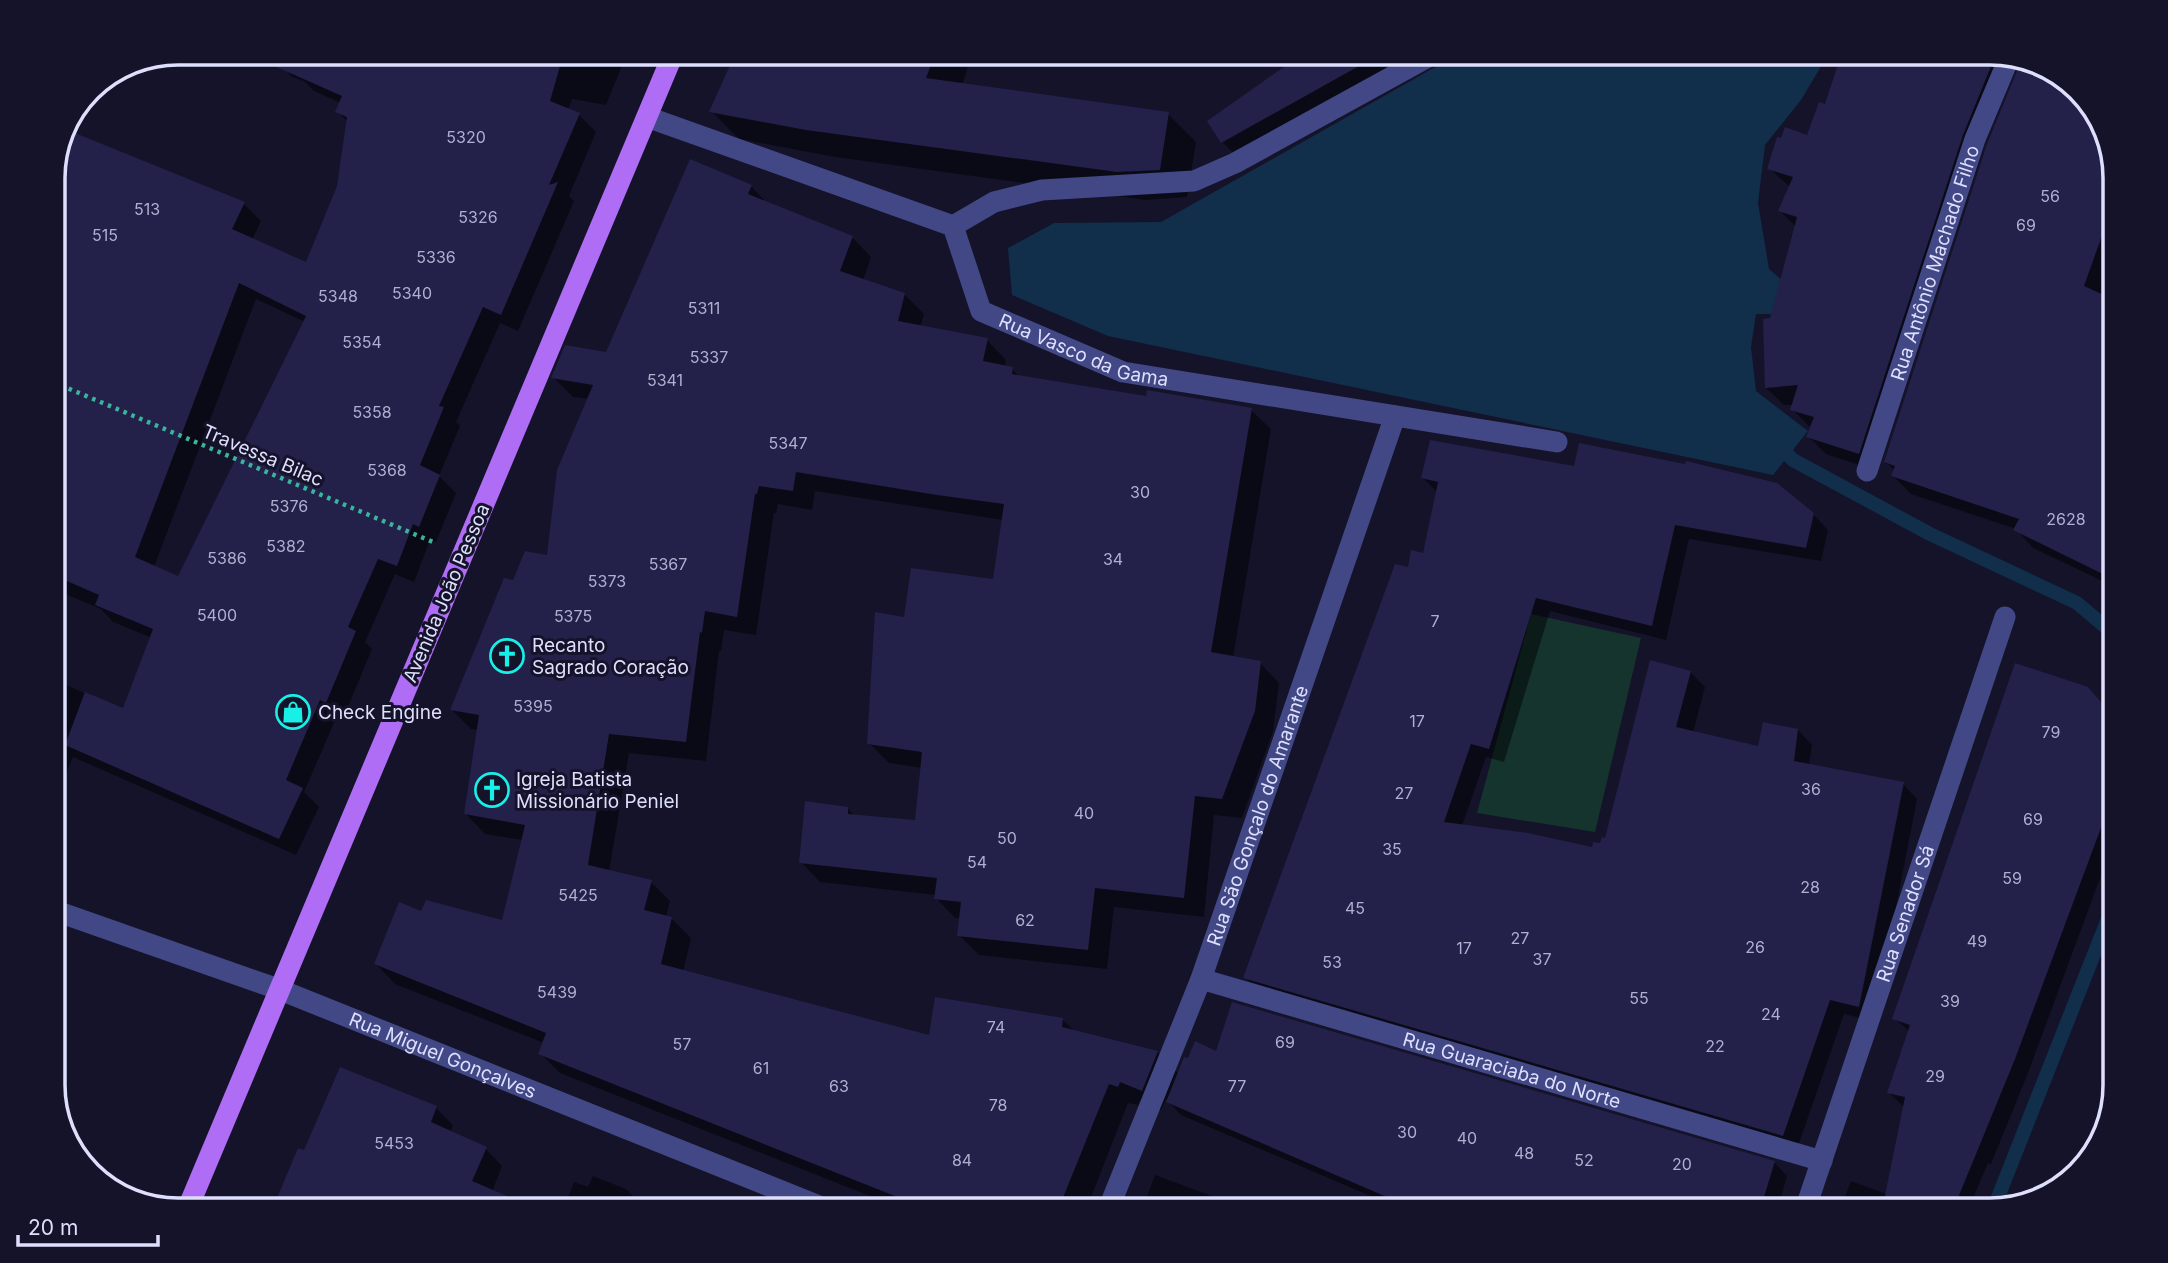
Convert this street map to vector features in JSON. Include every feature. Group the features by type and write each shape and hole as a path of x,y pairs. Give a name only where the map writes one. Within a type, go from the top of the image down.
{"main road":[{"name":"Avenida João Pessoa","path":"192,1198 669,65"}],"street":[{"path":"647,117 953,226 994,202 1042,190 1194,181 1235,163 1413,65"},
{"name":"Rua Antônio Machado Filho","path":"1867,471 1975,139 2006,66"},
{"name":"Rua Vasco da Gama","path":"953,226 981,311 1123,372 1556,442"},
{"name":"Rua São Gonçalo do Amarante","path":"1113,1198 1200,979 1395,416"},
{"name":"Rua Senador Sá","path":"1809,1198 2005,617"},
{"name":"Rua Miguel Gonçalves","path":"65,914 278,989 799,1198"},
{"name":"Rua Guaraciaba do Norte","path":"1200,979 1822,1161"}],"path":[{"name":"Travessa Bilac","path":"65,387 463,554"}],"green space":[{"path":"1531,614 1641,638 1595,832 1477,813"}],"water":[{"path":"1439,65 1822,65 1801,100 1765,145 1758,203 1769,269 1797,293 1791,314 1756,314 1751,347 1756,391 1808,431 1773,475 1108,336 1012,295 1008,248 1054,223 1161,222"}],"building":[{"path":"272,65 560,65 550,101 580,113 549,185 558,182 501,315 483,307 439,406 444,407 420,465 440,475 419,527 413,524 397,566 378,559 348,627 356,631 326,703 320,700 286,780 303,788 279,839 65,745 85,692 123,708 153,629 95,605 99,595 65,580 65,171 74,133 245,202 232,229 306,262 337,186 347,117 335,112 342,96","holes":["239,283 306,316 178,576 135,557"]},
{"path":"730,65 931,65 926,78 1169,112 1160,170 1117,172 806,130 709,112"},
{"path":"1287,65 1361,65 1221,143 1207,121"},
{"path":"1838,65 1991,65 1963,135 1859,454 1806,437 1814,417 1790,410 1798,385 1765,388 1763,319 1770,318 1797,217 1778,211 1793,177 1767,169 1777,137 1781,138 1785,127 1807,135 1819,102 1825,104"},
{"path":"2018,69 2047,80 2070,98 2088,121 2099,149 2103,171 2103,233 2084,286 2103,295 2103,574 2013,530 2019,519 1891,476 1895,466 1884,462 1987,144"},
{"path":"690,159 752,185 748,194 853,236 840,271 905,293 898,321 988,338 983,361 1013,367 1012,374 1146,396 1147,390 1252,408 1211,652 1261,661 1255,711 1222,799 1195,796 1184,898 1095,888 1088,950 957,936 961,902 934,899 937,878 799,863 805,801 848,807 848,814 915,820 922,752 867,744 875,612 904,617 911,568 993,579 1004,504 796,472 793,491 759,486 755,494 737,617 705,611 686,742 609,734 588,865 652,880 644,910 672,917 661,964 929,1035 935,997 1063,1018 1062,1027 1158,1051 1142,1091 1120,1082 1118,1087 1109,1084 1063,1198 900,1198 538,1054 546,1033 374,964 399,902 421,911 426,900 502,920 525,825 464,814 479,715 450,710 504,578 513,580 525,551 547,555 557,470 593,385 551,378 565,345 606,352"},
{"path":"1430,440 1574,466 1579,443 1685,464 1686,461 1777,483 1814,513 1806,548 1675,525 1652,626 1536,598 1489,749 1471,744 1444,822 1528,833 1592,847 1593,842 1600,843 1602,837 1605,838 1650,660 1691,671 1676,727 1758,746 1763,722 1798,729 1794,761 1904,782 1859,1007 1830,1000 1783,1136 1243,978 1395,564 1408,567 1411,550 1423,553 1438,482 1421,478"},
{"path":"2015,663 2088,687 2103,706 2103,822 2015,1059 1958,1198 1884,1198 1905,1097 1887,1093 1910,1025 1892,1019"},
{"path":"1232,1002 1775,1161 1764,1198 1389,1198 1166,1102 1184,1057 1188,1058 1195,1041 1216,1051"},
{"path":"340,1067 437,1106 431,1122 487,1147 472,1181 512,1198 277,1198 298,1148 304,1150"}],"waterway":[{"path":"1775,442 1793,460 1930,534 2077,603 2103,625"},
{"path":"1998,1197 2103,931"}],"place":[{"name":"Recanto Sagrado Coração","path":"507,656"},
{"name":"Check Engine","path":"293,712"},
{"name":"Igreja Batista Missionário Peniel","path":"492,790"}]}
